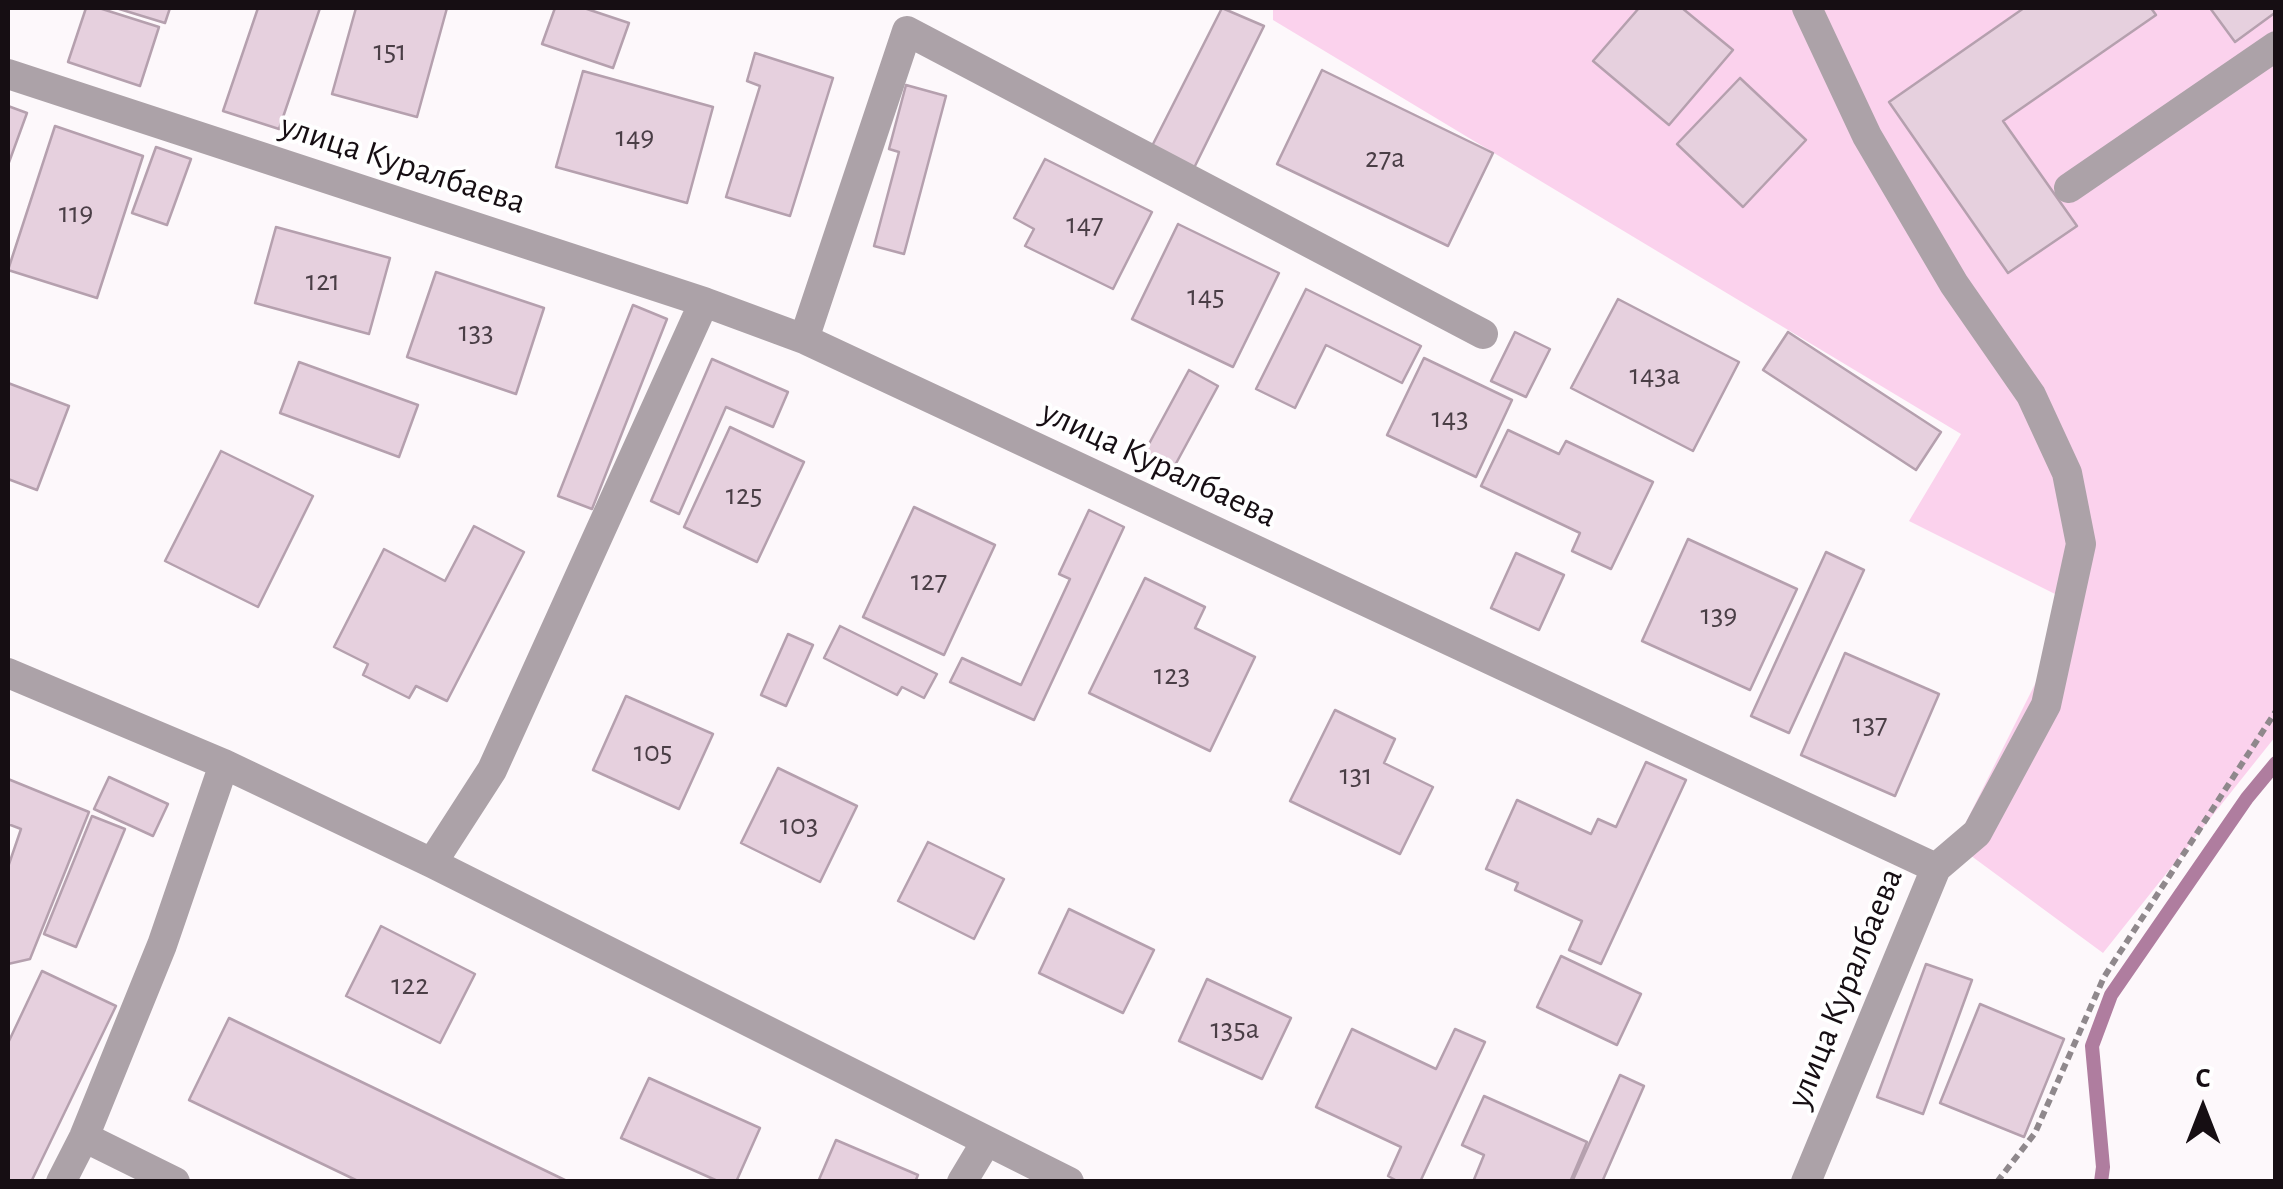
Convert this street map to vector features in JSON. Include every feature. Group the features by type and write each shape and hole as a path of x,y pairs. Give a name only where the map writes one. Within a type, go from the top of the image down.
{"street":[{"path":"1807,8 1866,136 1954,284 2031,394 2067,473 2081,544 2046,705 1976,833 1936,868"},
{"path":"804,339 908,32 1483,334"},
{"path":"2069,188 2276,46"},
{"name":"улица Куралбаева","path":"8,74 704,302 804,339 1936,868 1806,1182"},
{"path":"432,864 492,770 704,302"},
{"path":"8,673 224,764 1068,1182"},
{"path":"61,1182 84,1137 162,945 224,764"},
{"path":"84,1137 175,1182"},
{"path":"962,1182 986,1142"}],"path":[{"path":"1997,1182 2035,1133 2104,977 2276,712"}],"shaded area":[{"path":"1273,8 2275,8 2275,737 2103,953 1955,844 2075,604 1909,521 1961,434 1273,20"}],"building":[{"path":"86,8 99,8 159,27 140,86 68,62"},
{"path":"116,8 170,8 165,23"},
{"path":"258,8 320,8 279,129 223,111"},
{"path":"356,8 447,8 417,117 332,94"},
{"path":"555,8 584,8 629,23 613,68 542,44"},
{"path":"1222,8 1264,26 1193,170 1151,148"},
{"path":"1639,8 1682,8 1733,50 1669,125 1593,61"},
{"path":"2024,8 2151,8 2156,15 2003,121 2077,226 2008,273 1889,102"},
{"path":"2210,8 2276,8 2276,12 2235,42"},
{"path":"755,53 833,78 790,216 726,197 760,86 747,81"},
{"path":"1322,70 1493,153 1448,246 1277,164"},
{"path":"583,71 713,107 687,203 556,167"},
{"path":"1740,78 1806,140 1743,207 1677,144"},
{"path":"906,85 946,96 904,254 874,246 899,152 889,149"},
{"path":"8,106 27,113 8,165"},
{"path":"55,126 143,156 97,298 8,270"},
{"path":"156,147 191,159 167,225 132,213"},
{"path":"1045,159 1152,212 1113,289 1025,246 1034,229 1014,218"},
{"path":"1178,224 1279,273 1233,367 1132,319"},
{"path":"276,227 390,258 369,334 255,303"},
{"path":"436,272 544,308 516,394 407,357"},
{"path":"1306,289 1421,346 1402,383 1326,345 1295,408 1256,389"},
{"path":"1618,299 1739,362 1693,451 1571,388"},
{"path":"633,305 667,319 592,509 558,496"},
{"path":"1515,332 1550,349 1526,397 1491,381"},
{"path":"1788,332 1941,432 1916,470 1763,370"},
{"path":"1424,358 1512,400 1476,477 1387,435"},
{"path":"712,359 788,392 773,427 726,407 679,514 651,501"},
{"path":"299,362 418,405 399,457 280,413"},
{"path":"1189,370 1218,386 1173,469 1144,453"},
{"path":"8,383 69,406 37,490 8,479"},
{"path":"730,427 804,462 757,562 684,527"},
{"path":"1508,430 1559,454 1566,441 1653,482 1611,569 1572,551 1580,533 1481,486"},
{"path":"221,451 313,496 258,607 165,561"},
{"path":"914,507 995,545 944,655 863,617"},
{"path":"1089,510 1124,527 1034,720 950,682 962,658 1021,685 1070,579 1059,574"},
{"path":"474,526 524,552 447,701 416,686 409,698 363,675 368,664 334,647 384,549 445,581"},
{"path":"1688,539 1797,589 1750,690 1642,641"},
{"path":"1826,552 1864,570 1789,733 1751,716"},
{"path":"1516,553 1564,575 1539,630 1491,608"},
{"path":"1145,578 1205,607 1195,628 1255,657 1210,751 1089,693"},
{"path":"840,626 937,674 924,698 902,687 897,695 824,658"},
{"path":"788,634 813,645 786,706 761,695"},
{"path":"1845,653 1939,694 1895,796 1801,755"},
{"path":"626,696 713,734 679,809 593,770"},
{"path":"1335,710 1395,739 1384,763 1433,787 1400,854 1290,801"},
{"path":"1646,762 1686,780 1601,964 1569,950 1582,921 1515,890 1518,883 1486,869 1517,800 1591,834 1598,819 1616,827"},
{"path":"778,768 857,806 820,882 741,843"},
{"path":"109,777 168,804 153,836 94,809"},
{"path":"8,779 89,812 30,959 8,964 8,867 21,829 8,824"},
{"path":"92,816 125,829 76,947 44,934"},
{"path":"928,842 1004,879 974,939 898,901"},
{"path":"1069,909 1154,950 1123,1013 1039,973"},
{"path":"381,926 475,974 440,1043 346,996"},
{"path":"1561,956 1641,994 1617,1045 1537,1007"},
{"path":"1926,964 1972,980 1923,1114 1877,1097"},
{"path":"42,971 116,1006 31,1182 8,1182 8,1043"},
{"path":"1207,979 1291,1018 1262,1079 1179,1041"},
{"path":"1980,1004 2064,1039 2024,1137 1940,1103"},
{"path":"229,1018 569,1182 360,1182 189,1100"},
{"path":"1352,1029 1436,1069 1455,1029 1485,1042 1420,1182 1399,1182 1388,1176 1401,1147 1316,1107"},
{"path":"1620,1075 1644,1086 1602,1182 1572,1182"},
{"path":"649,1078 760,1128 736,1182 720,1182 621,1138"},
{"path":"1484,1096 1587,1142 1570,1182 1473,1182 1484,1155 1462,1145"},
{"path":"836,1140 918,1175 915,1182 818,1182"}],"waterway":[{"path":"2101,1182 2092,1046 2111,995 2247,798 2276,763"}]}
